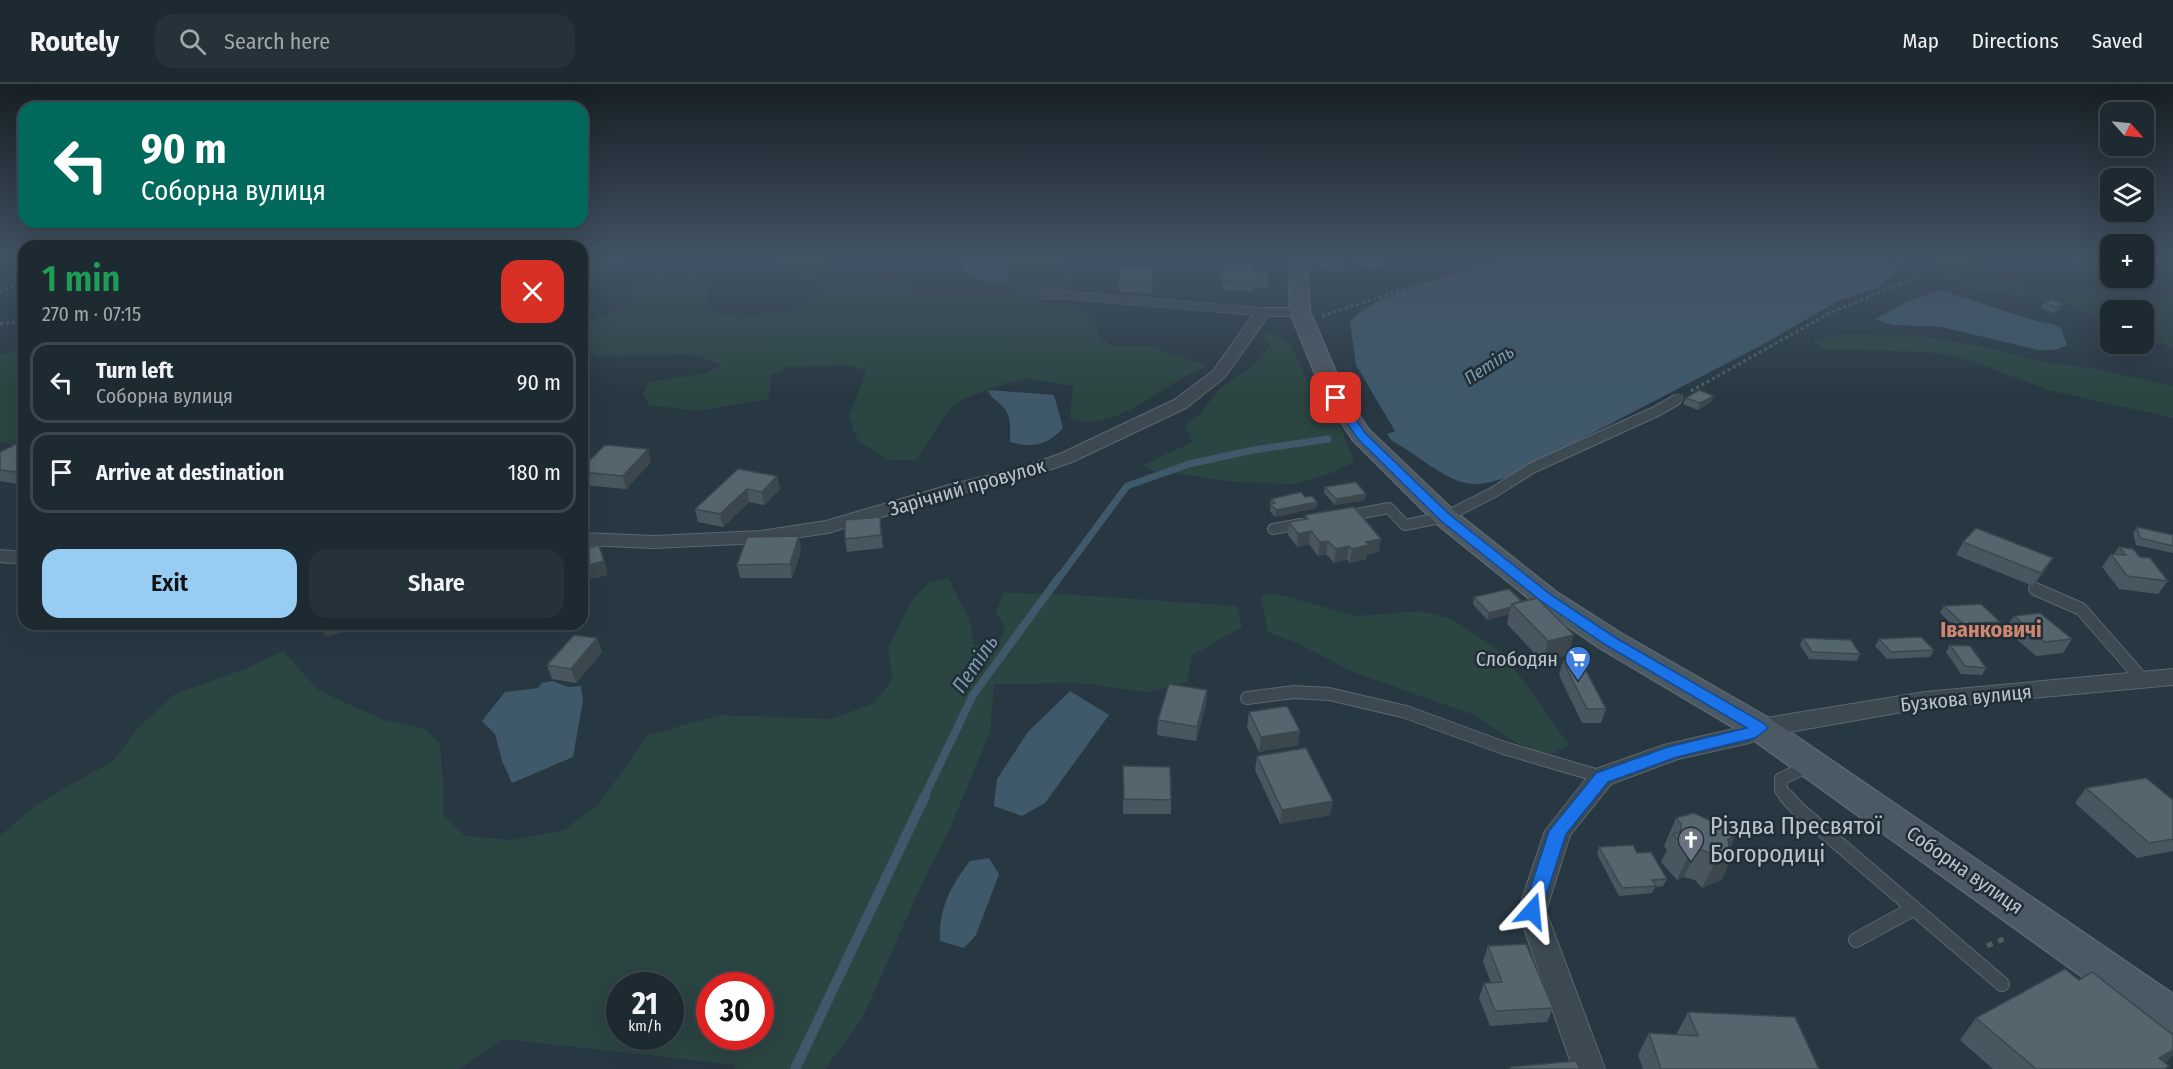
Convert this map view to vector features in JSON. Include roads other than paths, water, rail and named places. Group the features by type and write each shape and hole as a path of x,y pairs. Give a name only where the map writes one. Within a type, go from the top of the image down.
{"street":[{"name":"Соборна вулиця","path":"1301,304 1302,317 1336,398 1361,435 1445,517 1546,598 1611,641 1760,728 2173,1018"},
{"path":"1264,312 1302,317"},
{"name":"Зарічний провулок","path":"588,539 654,542 783,534 828,527 956,489 1022,473 1066,458 1180,404 1219,374 1264,312"},
{"path":"0,556 18,558"},
{"name":"Бузкова вулиця","path":"1602,777 1674,751 1749,734 1760,728 1925,700 2173,677"},
{"path":"1589,1069 1532,911 1558,831 1602,777"}],"lane":[{"path":"1170,304 1264,312"},
{"path":"1331,518 1389,508 1405,525 1445,517 1494,492 1532,468 1657,411 1679,398"},
{"path":"1273,529 1308,523"},
{"path":"2035,589 2081,609 2144,681"},
{"path":"1247,698 1294,692 1329,694 1406,712 1504,748 1602,777"},
{"path":"1813,764 1781,779 1781,790 1797,808 2001,984"},
{"path":"1856,940 1912,909"}],"water":[{"path":"1374,304 1833,304 1762,345 1508,477 1477,484 1457,480 1438,471 1392,441 1387,434 1395,431 1356,365 1350,322"},
{"path":"1903,304 1983,304 2056,325 2061,328 2067,345 2055,350 2038,350 1942,327 1892,325 1875,319"},
{"path":"988,390 1054,395 1063,428 1051,439 1039,444 1026,445 1010,442 1008,416"},
{"path":"552,681 568,687 581,686 583,700 573,757 512,783 502,761 495,734 482,721 505,692 538,688 542,683"},
{"path":"1070,691 1109,715 1045,803 1022,816 994,806 997,779 1028,732"},
{"path":"989,858 999,874 976,935 964,948 940,941 944,908 957,879 970,861"}],"waterway":[{"name":"Петіль","path":"1059,578 1127,486 1189,464 1253,450 1328,439"},
{"name":"Петіль","path":"924,797 973,695 1060,576"},
{"name":"Петіль","path":"795,1069 925,796"}],"place":[{"name":"Слободян","path":"1578,682"},
{"name":"Різдва Пресвятої Богородиці","path":"1691,863"}],"district":[{"name":"Іванковичі","path":"1991,629"}]}
